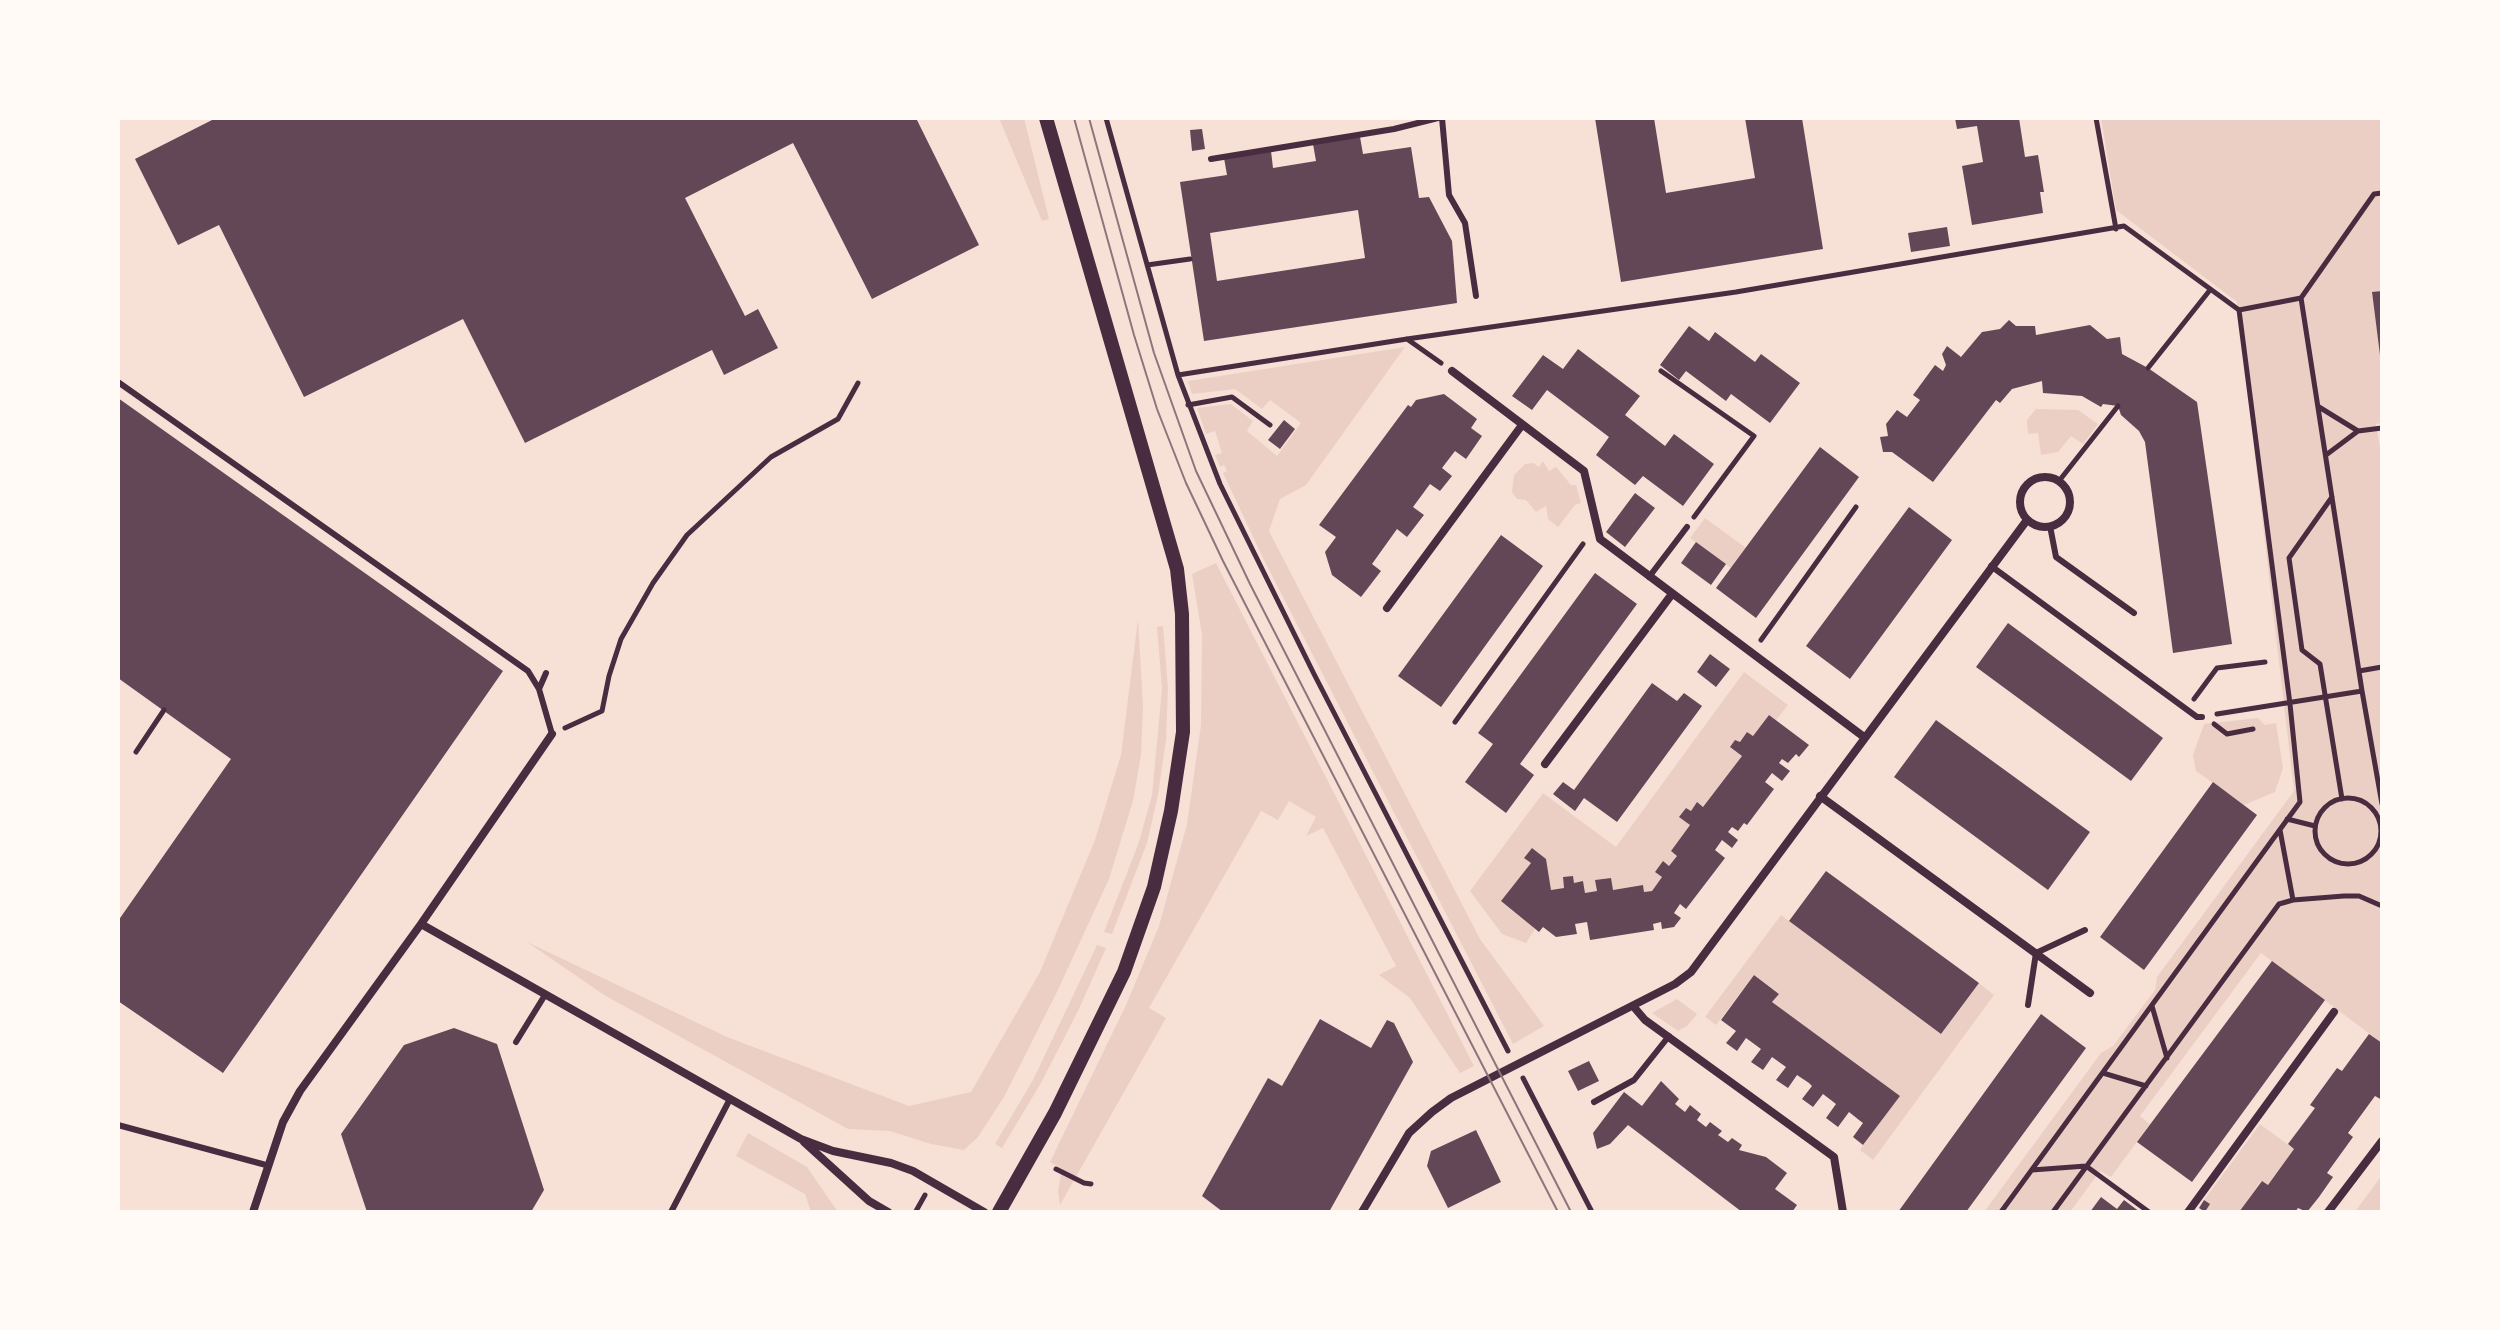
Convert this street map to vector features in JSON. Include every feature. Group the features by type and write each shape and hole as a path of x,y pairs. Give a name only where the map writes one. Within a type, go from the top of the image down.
{"street":[{"path":"999,1212 1055,1113 1124,972 1154,887 1171,811 1183,732 1184,661 1177,569 1048,121"},
{"path":"1452,371 1584,471 1600,539 1864,737"},
{"path":"1387,608 1522,425"},
{"path":"2040,477 2059,481 2068,493 2069,507 2062,519 2050,526 2038,526 2027,520 2020,501 2023,488 2040,477"},
{"path":"1362,1212 1409,1133 1451,1098 1683,980 1691,972 2027,520"},
{"path":"1545,764 1672,594"},
{"path":"253,1212 266,1165 283,1122 300,1091 421,924 552,734"},
{"path":"1820,796 2090,993"},
{"path":"421,924 801,1139 833,1151 891,1163 913,1171 984,1212"},
{"path":"1633,1006 1645,1020 1834,1157 1843,1212"},
{"path":"2188,1212 2334,1012"},
{"path":"801,1139 869,1201 888,1212"},
{"path":"2328,1212 2382,1141"}],"lane":[{"path":"1211,159 1394,129 1440,118 1449,195 1465,223 1476,296"},
{"path":"118,382 528,671 539,689 552,734"},
{"path":"2050,526 2056,557 2134,613"},
{"path":"1649,577 1687,527"},
{"path":"1991,566 2197,717 2202,717"},
{"path":"539,689 546,673"},
{"path":"2028,1005 2036,953 2085,930"},
{"path":"516,1042 545,995"},
{"path":"1594,1102 1634,1080 1669,1036"},
{"path":"671,1212 730,1099"},
{"path":"118,1125 266,1165"}],"path":[{"path":"1106,118 1178,375 1220,484 1510,1055"},
{"path":"2096,118 2116,229"},
{"path":"1178,375 1736,292 2124,226 2239,310 2301,298 2374,194 2382,193"},
{"path":"1147,265 1190,259"},
{"path":"2148,368 2210,290"},
{"path":"2301,298 2381,804 2373,810"},
{"path":"2001,1212 2300,802 2239,310"},
{"path":"1407,339 1452,371"},
{"path":"1661,371 1754,436 1687,527"},
{"path":"552,734 602,711 621,639 653,583 687,535 771,457 838,419 858,383"},
{"path":"1188,405 1232,397 1270,425"},
{"path":"2059,481 2118,406"},
{"path":"2318,406 2358,431"},
{"path":"2326,455 2358,431 2382,428"},
{"path":"2332,497 2289,558 2302,650 2320,664 2342,799"},
{"path":"1751,653 1856,507"},
{"path":"1455,722 1596,527"},
{"path":"2186,709 2217,668 2265,662"},
{"path":"2359,671 2382,667"},
{"path":"2253,729 2227,734 2215,727 2213,715 2362,691"},
{"path":"136,752 164,710"},
{"path":"2342,799 2358,799 2373,810 2378,818 2380,839 2370,856 2351,864 2332,861 2324,854 2315,836 2315,826 2323,809 2342,799"},
{"path":"2287,819 2315,826"},
{"path":"2280,829 2293,900"},
{"path":"2053,1212 2279,904 2293,900 2359,896 2382,906"},
{"path":"2152,1005 2167,1058"},
{"path":"2103,1073 2146,1086"},
{"path":"1521,1076 1592,1212"},
{"path":"2031,1170 2086,1166 2149,1212"},
{"path":"1056,1169 1091,1184"}],"shaded area":[{"path":"999,118 1024,118 1049,219 1042,221"},
{"path":"2101,118 2381,118 2382,291 2372,293 2382,368 2382,423 2376,424 2382,458 2382,1043 2261,953 2140,1116 2150,1124 2111,1177 2100,1171 2070,1212 1984,1212 2101,1053 2113,1046 2155,990 2157,977 2294,791 2237,302 2116,210"},
{"path":"1405,347 1306,485 1280,499 1269,531 1480,939 1544,1026 1513,1044 1265,562 1223,473 1227,471 1224,465 1220,467 1215,455 1222,453 1215,431 1206,434 1197,408 1231,404 1253,421 1247,431 1277,456 1301,423 1270,400 1262,409 1235,389 1192,394 1188,381"},
{"path":"2036,409 2078,410 2098,424 2083,444 2071,436 2058,452 2041,455 2038,433 2028,434 2027,420"},
{"path":"1543,461 1549,471 1556,467 1571,485 1576,485 1581,503 1575,505 1558,527 1548,519 1546,506 1536,512 1526,500 1517,499 1512,492 1514,475 1525,464 1533,463 1539,467"},
{"path":"1705,518 1746,548 1731,568 1690,538"},
{"path":"1216,563 1474,1066 1460,1073 1410,998 1379,975 1396,966 1323,828 1306,836 1316,817 1289,801 1278,820 1261,811 1149,1008 1166,1018 1060,1205 1058,1191 1062,1169 1050,1162 1126,1005 1159,926 1187,824 1201,725 1202,635 1192,574"},
{"path":"1138,619 1143,706 1141,755 1133,801 1109,879 1004,1097 978,1137 964,1150 890,1131 848,1129 604,995 527,942 727,1037 909,1106 971,1092 1040,972 1095,840 1121,755"},
{"path":"1163,626 1168,688 1166,740 1158,795 1147,843 1112,934 1104,932 1139,842 1152,795 1162,689 1157,627"},
{"path":"1744,672 1788,705 1776,720 1769,715 1753,736 1747,732 1740,742 1735,741 1731,748 1742,756 1703,807 1697,803 1691,811 1686,808 1680,816 1690,825 1671,851 1677,856 1669,866 1664,862 1656,872 1662,877 1652,891 1644,892 1643,885 1613,890 1610,878 1595,880 1597,891 1585,893 1583,881 1574,883 1572,876 1563,878 1564,888 1551,890 1546,860 1532,848 1525,858 1531,863 1501,901 1535,929 1526,943 1502,934 1470,891 1543,793 1616,847"},
{"path":"2258,718 2265,725 2276,723 2283,768 2275,792 2244,805 2196,771 2193,755 2204,724"},
{"path":"1781,915 1941,1034 1979,983 1994,995 1873,1160 1860,1150 1899,1096 1772,1002 1779,993 1754,975 1716,1025 1705,1017"},
{"path":"1097,945 1106,948 1079,1009 1041,1083 1002,1148 995,1144 1033,1080"},
{"path":"1677,999 1697,1014 1678,1031 1652,1013"},
{"path":"2260,1124 2294,1149 2268,1185 2261,1181 2239,1212 2205,1212 2210,1204 2204,1200"},
{"path":"748,1133 807,1167 838,1212 811,1212 805,1194 736,1156"},
{"path":"2382,1175 2382,1212 2355,1212 2360,1205"}],"building":[{"path":"216,118 916,118 979,245 872,299 793,143 685,198 745,316 758,309 778,348 724,375 712,350 525,443 463,319 304,397 219,225 178,245 135,159"},
{"path":"1595,118 1654,118 1666,193 1755,178 1745,118 1802,118 1823,249 1621,282"},
{"path":"1955,118 2019,118 2025,157 2038,155 2044,192 2040,192 2043,213 1972,225 1962,166 1983,162 1977,126 1957,129"},
{"path":"1202,129 1205,149 1192,151 1190,130"},
{"path":"1360,137 1363,154 1411,147 1419,198 1429,197 1452,241 1457,303 1204,341 1180,182 1227,175 1224,158 1271,151 1273,168 1316,161 1313,144","holes":["1358,210 1365,258 1217,281 1210,233"]},
{"path":"1947,227 1950,246 1911,252 1908,233"},
{"path":"2382,291 2382,355 2380,355 2372,292"},
{"path":"2009,320 2016,326 2035,326 2036,335 2090,325 2107,339 2120,337 2122,354 2197,402 2232,644 2173,653 2145,442 2139,431 2121,415 2118,406 2103,404 2101,407 2082,396 2043,393 2042,381 2012,389 2000,403 1996,400 1933,482 1892,452 1883,452 1880,437 1888,436 1886,424 1897,410 1907,417 1920,400 1913,395 1935,365 1943,371 1946,365 1942,354 1947,346 1961,357 1982,332 2000,329"},
{"path":"1689,326 1709,341 1715,332 1755,362 1761,354 1800,383 1770,423 1731,394 1726,401 1686,371 1679,380 1660,365"},
{"path":"1578,349 1640,396 1625,415 1665,446 1674,434 1714,464 1683,506 1643,476 1635,485 1596,455 1609,437 1547,390 1532,410 1512,396 1543,355 1563,369"},
{"path":"1444,394 1477,419 1471,428 1482,436 1466,459 1455,451 1442,468 1452,476 1440,491 1430,484 1413,507 1424,515 1407,537 1397,529 1372,564 1381,571 1361,597 1332,575 1325,552 1336,537 1319,525 1408,405 1411,407 1416,400"},
{"path":"118,398 503,671 223,1073 118,1001 118,921 231,759 118,678"},
{"path":"1284,420 1295,429 1280,449 1268,440"},
{"path":"1820,447 1859,477 1756,618 1716,588"},
{"path":"1635,493 1655,508 1625,547 1606,532"},
{"path":"1909,507 1952,540 1850,679 1806,646"},
{"path":"1501,535 1543,566 1441,707 1398,676"},
{"path":"1696,542 1726,564 1711,585 1681,563"},
{"path":"1595,573 1637,604 1520,764 1534,775 1506,813 1465,782 1493,744 1478,733"},
{"path":"2008,623 2163,738 2131,781 1976,667"},
{"path":"1710,654 1730,669 1716,687 1697,672"},
{"path":"1652,683 1677,701 1684,693 1702,706 1617,822 1584,798 1575,811 1553,794 1563,782 1574,790"},
{"path":"1769,715 1809,745 1799,757 1796,754 1788,763 1782,759 1779,763 1790,771 1782,781 1772,773 1765,782 1774,789 1747,825 1744,823 1738,831 1732,827 1728,832 1738,840 1732,848 1722,840 1715,850 1725,858 1686,909 1680,904 1674,913 1681,918 1674,927 1662,929 1661,922 1653,924 1654,930 1590,940 1587,922 1575,924 1577,934 1556,937 1543,927 1539,932 1501,901 1531,863 1524,858 1532,848 1546,859 1551,890 1564,888 1563,877 1573,876 1574,883 1583,881 1585,893 1597,891 1595,880 1611,878 1613,890 1643,885 1644,892 1652,891 1662,877 1655,872 1663,861 1669,866 1677,856 1671,851 1690,825 1679,817 1686,808 1691,811 1697,802 1703,807 1742,756 1730,747 1735,740 1740,742 1747,732 1753,736"},
{"path":"1936,720 2090,832 2048,890 1894,777"},
{"path":"2213,782 2257,815 2144,970 2100,937"},
{"path":"1826,871 1979,983 1941,1034 1789,921"},
{"path":"2272,961 2325,1000 2192,1182 2137,1142"},
{"path":"1754,975 1779,994 1772,1002 1900,1096 1863,1145 1853,1137 1863,1123 1849,1112 1838,1127 1826,1118 1836,1104 1823,1094 1813,1107 1802,1099 1812,1086 1809,1083 1797,1075 1788,1088 1776,1080 1786,1067 1772,1057 1763,1070 1751,1062 1761,1049 1746,1038 1737,1051 1726,1043 1736,1031 1721,1020"},
{"path":"2041,1014 2086,1048 1966,1212 1898,1212"},
{"path":"1320,1019 1371,1048 1387,1020 1394,1023 1413,1062 1329,1212 1223,1212 1202,1196 1268,1078 1282,1086"},
{"path":"454,1028 497,1044 544,1190 531,1212 367,1212 341,1134 404,1045"},
{"path":"2369,1034 2382,1043 2382,1100 2375,1096 2348,1133 2353,1137 2327,1173 2333,1177 2319,1197 2307,1212 2298,1208 2295,1212 2239,1212 2262,1181 2268,1185 2294,1149 2288,1144 2315,1108 2310,1105 2337,1068 2342,1071"},
{"path":"1589,1061 1599,1081 1578,1091 1568,1071"},
{"path":"1661,1081 1679,1099 1675,1104 1685,1112 1690,1105 1701,1114 1697,1120 1706,1127 1710,1122 1722,1131 1718,1135 1728,1142 1732,1138 1742,1145 1739,1150 1766,1157 1787,1173 1775,1189 1797,1205 1792,1212 1742,1212 1628,1125 1610,1144 1597,1149 1593,1133 1624,1092 1642,1106"},
{"path":"1476,1130 1501,1182 1448,1208 1427,1166 1431,1151"},
{"path":"2101,1197 2117,1209 2124,1200 2140,1212 2090,1212"},
{"path":"2204,1200 2210,1204 2205,1212 2199,1208"}],"tram line":[{"path":"1074,118 1134,335 1157,409 1186,483 1223,561 1558,1212"},
{"path":"1089,118 1154,353 1196,471 1250,584 1571,1212"}]}
